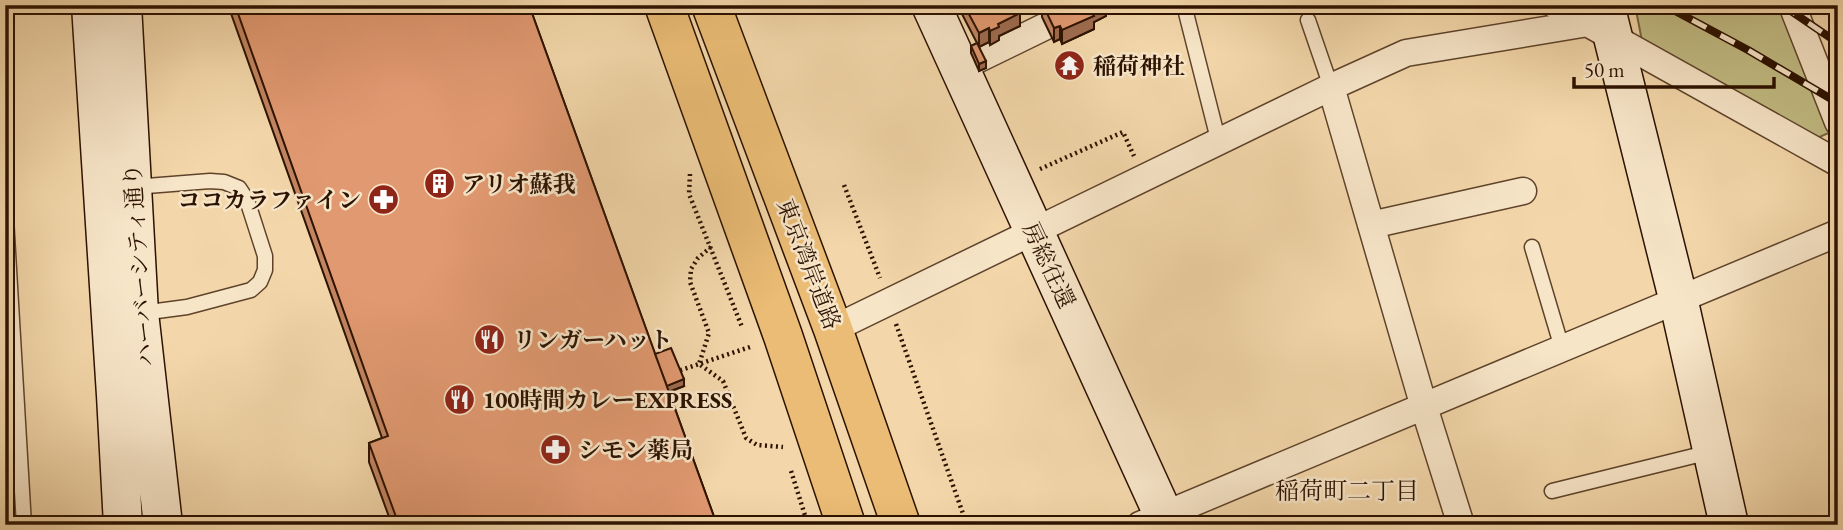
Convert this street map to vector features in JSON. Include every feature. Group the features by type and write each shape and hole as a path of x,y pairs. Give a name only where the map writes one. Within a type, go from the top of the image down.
{"highway":[{"name":"東京湾岸道路","path":"664,5 783,336 846,525"},
{"name":"東京湾岸道路","path":"711,5 833,329 901,525"}],"street":[{"name":"ハーバーシティ通り","path":"91,5 123,525"},
{"name":"ハーバーシティ通り","path":"122,5 139,313 163,525"},
{"name":"房総往還","path":"931,5 1034,232 1157,521"},
{"path":"1555,5 1602,21 1838,163"},
{"path":"1792,5 1838,122"},
{"path":"833,329 1406,53 1602,21"},
{"path":"1602,21 1678,298 1729,525"},
{"path":"960,68 1044,27"},
{"path":"1332,87 1424,407 1461,525"},
{"path":"1371,225 1524,191"},
{"path":"1157,521 1678,298 1838,233"}],"lane":[{"path":"1184,5 1219,143"},
{"path":"1308,20 1332,87"},
{"path":"132,187 210,181 224,182 239,188 247,200 265,256 265,270 260,282 251,289 187,307 139,313"},
{"path":"5,201 24,525"},
{"path":"1532,247 1562,348"},
{"path":"1552,491 1712,452"}],"path":[{"path":"1012,183 1123,132"},
{"path":"844,185 880,279"},
{"path":"699,364 709,333 690,282 691,269 698,258 711,247"},
{"path":"894,319 967,525"},
{"path":"668,374 751,347"},
{"path":"699,364 723,381 746,438 757,445 783,447"}],"shaded area":[{"path":"1635,5 1782,5 1831,132 1815,139 1643,46"}],"building":[{"name":"アリオ蘇我","path":"235,5 529,5 717,525 399,525 369,443 388,436"},
{"path":"964,5 1016,5 1020,13 998,24 999,27 979,33"},
{"path":"1043,5 1100,5 1091,10 1094,16 1062,30 1060,26 1054,28"},
{"path":"977,43 986,61 979,64 971,46"},
{"path":"671,348 684,379 667,386 655,354"}],"railway":[{"path":"1664,5 1838,103"},
{"path":"1782,5 1838,43"}],"place":[{"name":"稲荷神社","path":"1070,66"},
{"name":"アリオ蘇我","path":"439,184"},
{"name":"ココカラファイン","path":"384,200"},
{"name":"リンガーハット","path":"490,340"},
{"name":"100時間カレーEXPRESS","path":"460,400"},
{"name":"シモン薬局","path":"555,450"}],"district":[{"name":"稲荷町二丁目","path":"1347,490"}]}
